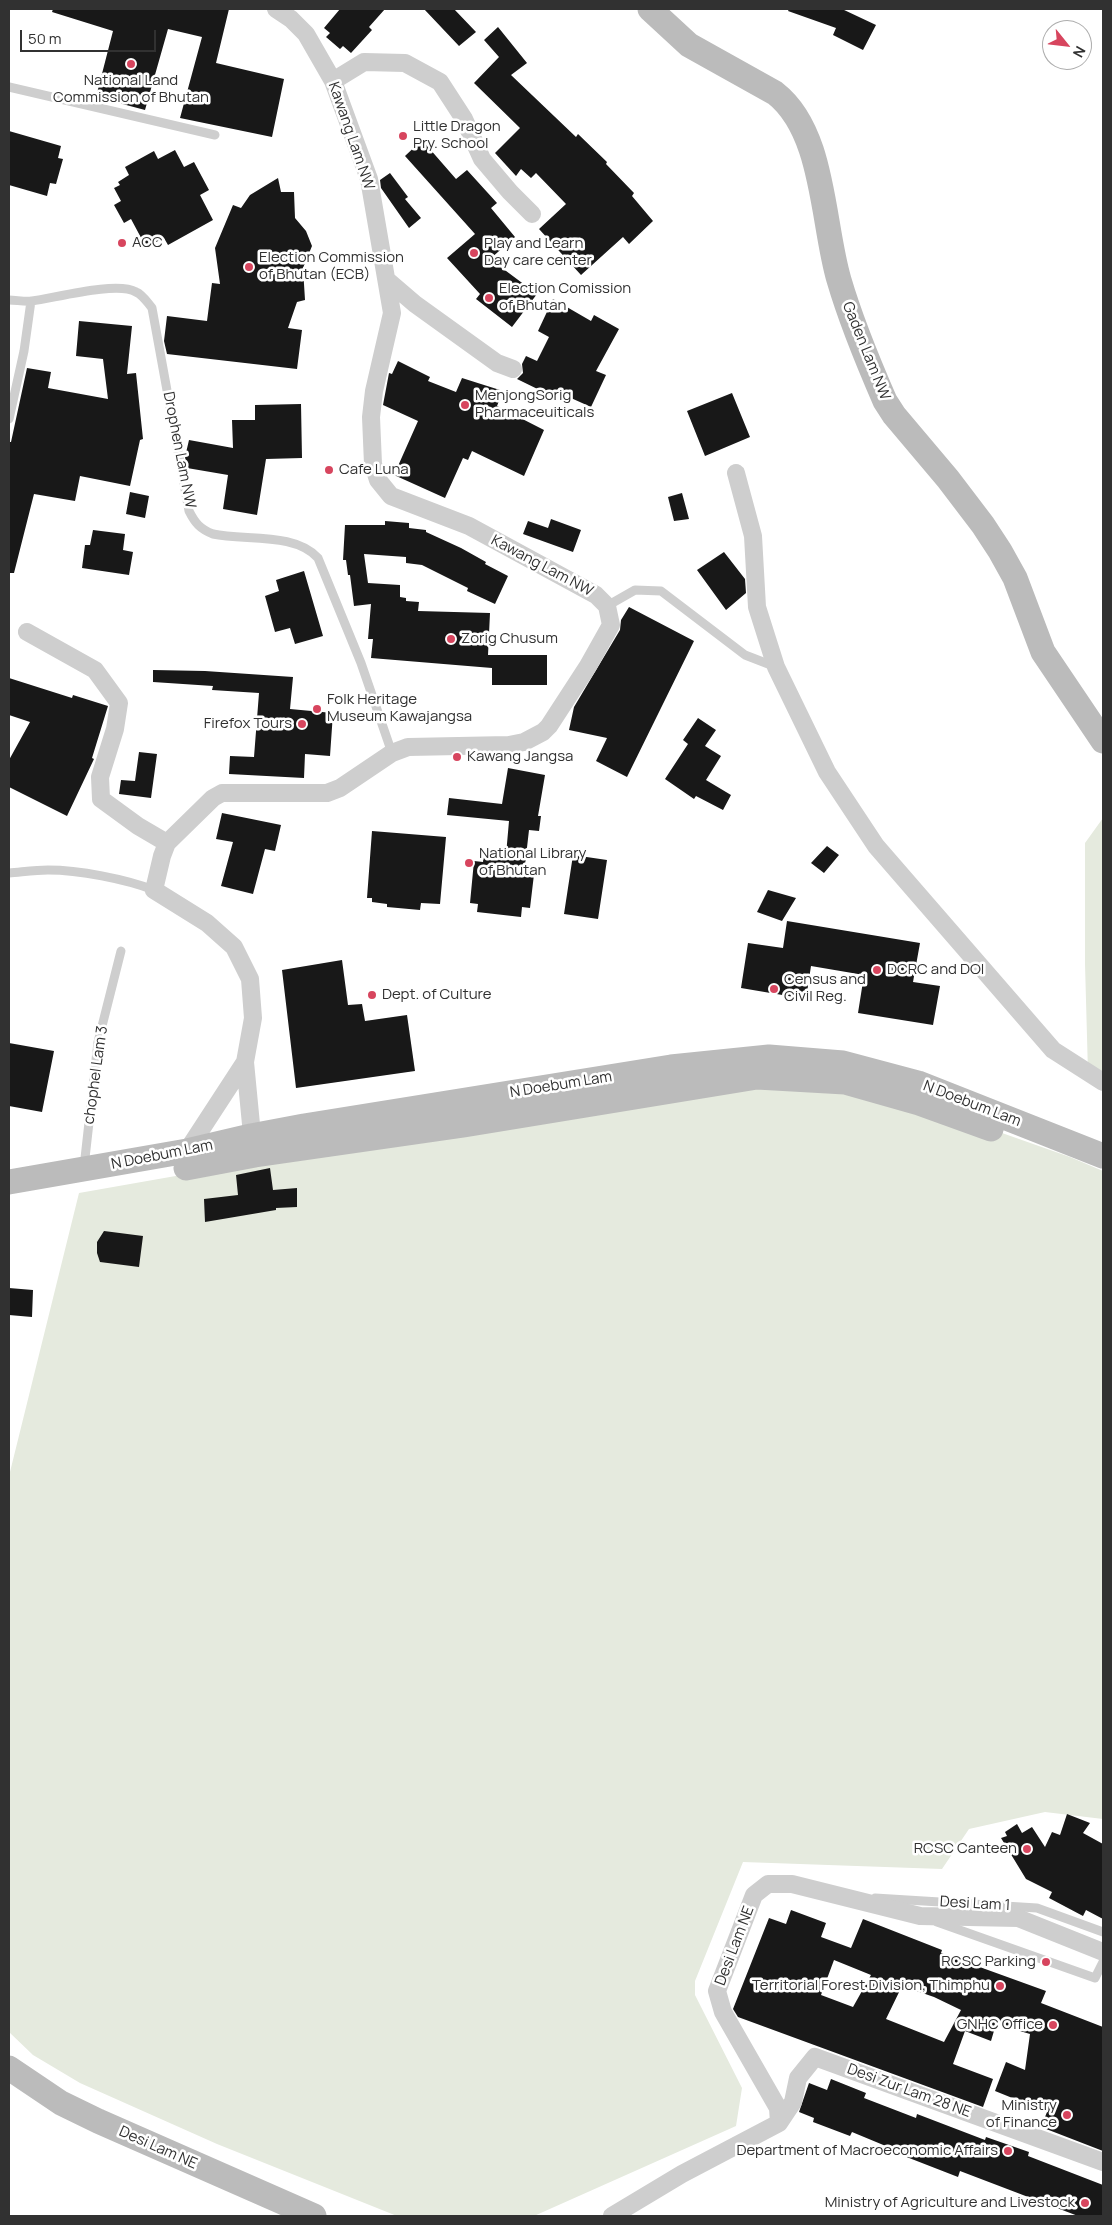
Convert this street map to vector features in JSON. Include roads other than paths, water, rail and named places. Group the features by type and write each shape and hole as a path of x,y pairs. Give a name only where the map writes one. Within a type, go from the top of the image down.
{"main road":[{"name":"Gaden Lam NW","path":"650,9 689,45 775,93 787,102 802,125 815,166 832,255 839,281 885,402 972,510 1000,551 1015,578 1043,652 1103,741"},
{"name":"N Doebum Lam","path":"9,1196 253,1145 671,1067 769,1057 843,1063 918,1082 1103,1156"},
{"name":"N Doebum Lam","path":"253,1145 464,1125 757,1077 845,1082 919,1103 1070,1157 1103,1171"},
{"name":"N Doebum Lam","path":"9,1182 83,1170 187,1159"},
{"name":"Desi Lam NE","path":"9,2068 61,2103 98,2121 314,2216"}],"street":[{"name":"Kawang Lam NW","path":"154,890 162,856 168,843 204,805 222,794 327,793 340,788 392,753 408,748 422,746 509,745 524,742 543,732 549,726 588,666 611,625 607,606 596,595 469,526 418,508 391,496 384,490 378,480 373,464 371,417 374,391 392,313 369,179 333,81 306,34 291,19 276,9"},
{"path":"333,81 364,62 405,63 440,82 464,119 482,159 532,214"},
{"path":"387,280 415,304 497,363 513,369"},
{"path":"736,473 753,536 758,607 776,667 827,772 876,846 1053,1050 1103,1082"},
{"path":"27,632 95,670 119,704 115,729 100,777 101,799 138,826 168,843"},
{"path":"154,890 207,924 234,947 250,979 254,1018 245,1062 253,1145"},
{"path":"187,1159 245,1062"},
{"name":"Desi Lam NE","path":"779,2123 778,2108 723,2012 717,1991 754,1895 768,1884 792,1884 920,1916 1018,1918 1103,1952"},
{"name":"Desi Zur Lam 28 NE","path":"779,2123 793,2102 798,2078 815,2057 1103,2162"},
{"path":"612,2216 682,2174 779,2123"}],"lane":[{"path":"9,87 215,135"},
{"name":"Drophen Lam NW","path":"9,300 31,301 52,296 123,288 135,291 145,298 152,308 189,511 202,530 212,534 298,544 311,550 318,558 361,663 392,753"},
{"path":"9,419 24,351 31,301"},
{"path":"607,606 635,590 661,591 745,655 776,667"},
{"path":"9,873 49,870 84,874 154,890"},
{"name":"chophel Lam 3","path":"83,1170 98,1042 121,951"},
{"name":"Desi Lam 1","path":"842,1896 1037,1908 1103,1932"},
{"path":"920,1916 1094,1978 1103,1962"}],"place":[{"name":"National Land Commission of Bhutan","path":"131,64"},
{"name":"Little Dragon Pry. School","path":"403,136"},
{"name":"ACC","path":"122,243"},
{"name":"Play and Learn Day care center","path":"474,253"},
{"name":"Election Commission of Bhutan (ECB)","path":"249,267"},
{"name":"Election Comission of Bhutan","path":"489,298"},
{"name":"MenjongSorig Pharmaceuiticals","path":"465,405"},
{"name":"Cafe Luna","path":"329,470"},
{"name":"Zorig Chusum","path":"451,639"},
{"name":"Folk Heritage Museum Kawajangsa","path":"317,709"},
{"name":"Firefox Tours","path":"302,724"},
{"name":"Kawang Jangsa","path":"457,757"},
{"name":"National Library of Bhutan","path":"469,863"},
{"name":"DCRC and DOI","path":"877,970"},
{"name":"Census and Civil Reg.","path":"774,989"},
{"name":"Dept. of Culture","path":"372,995"},
{"name":"RCSC Canteen","path":"1027,1849"},
{"name":"RCSC Parking","path":"1046,1962"},
{"name":"Territorial Forest Division, Thimphu","path":"1000,1986"},
{"name":"GNHC Office","path":"1053,2025"},
{"name":"Ministry of Finance","path":"1067,2115"},
{"name":"Department of Macroeconomic Affairs","path":"1008,2151"},
{"name":"Ministry of Agriculture and Livestock","path":"1085,2203"}]}
